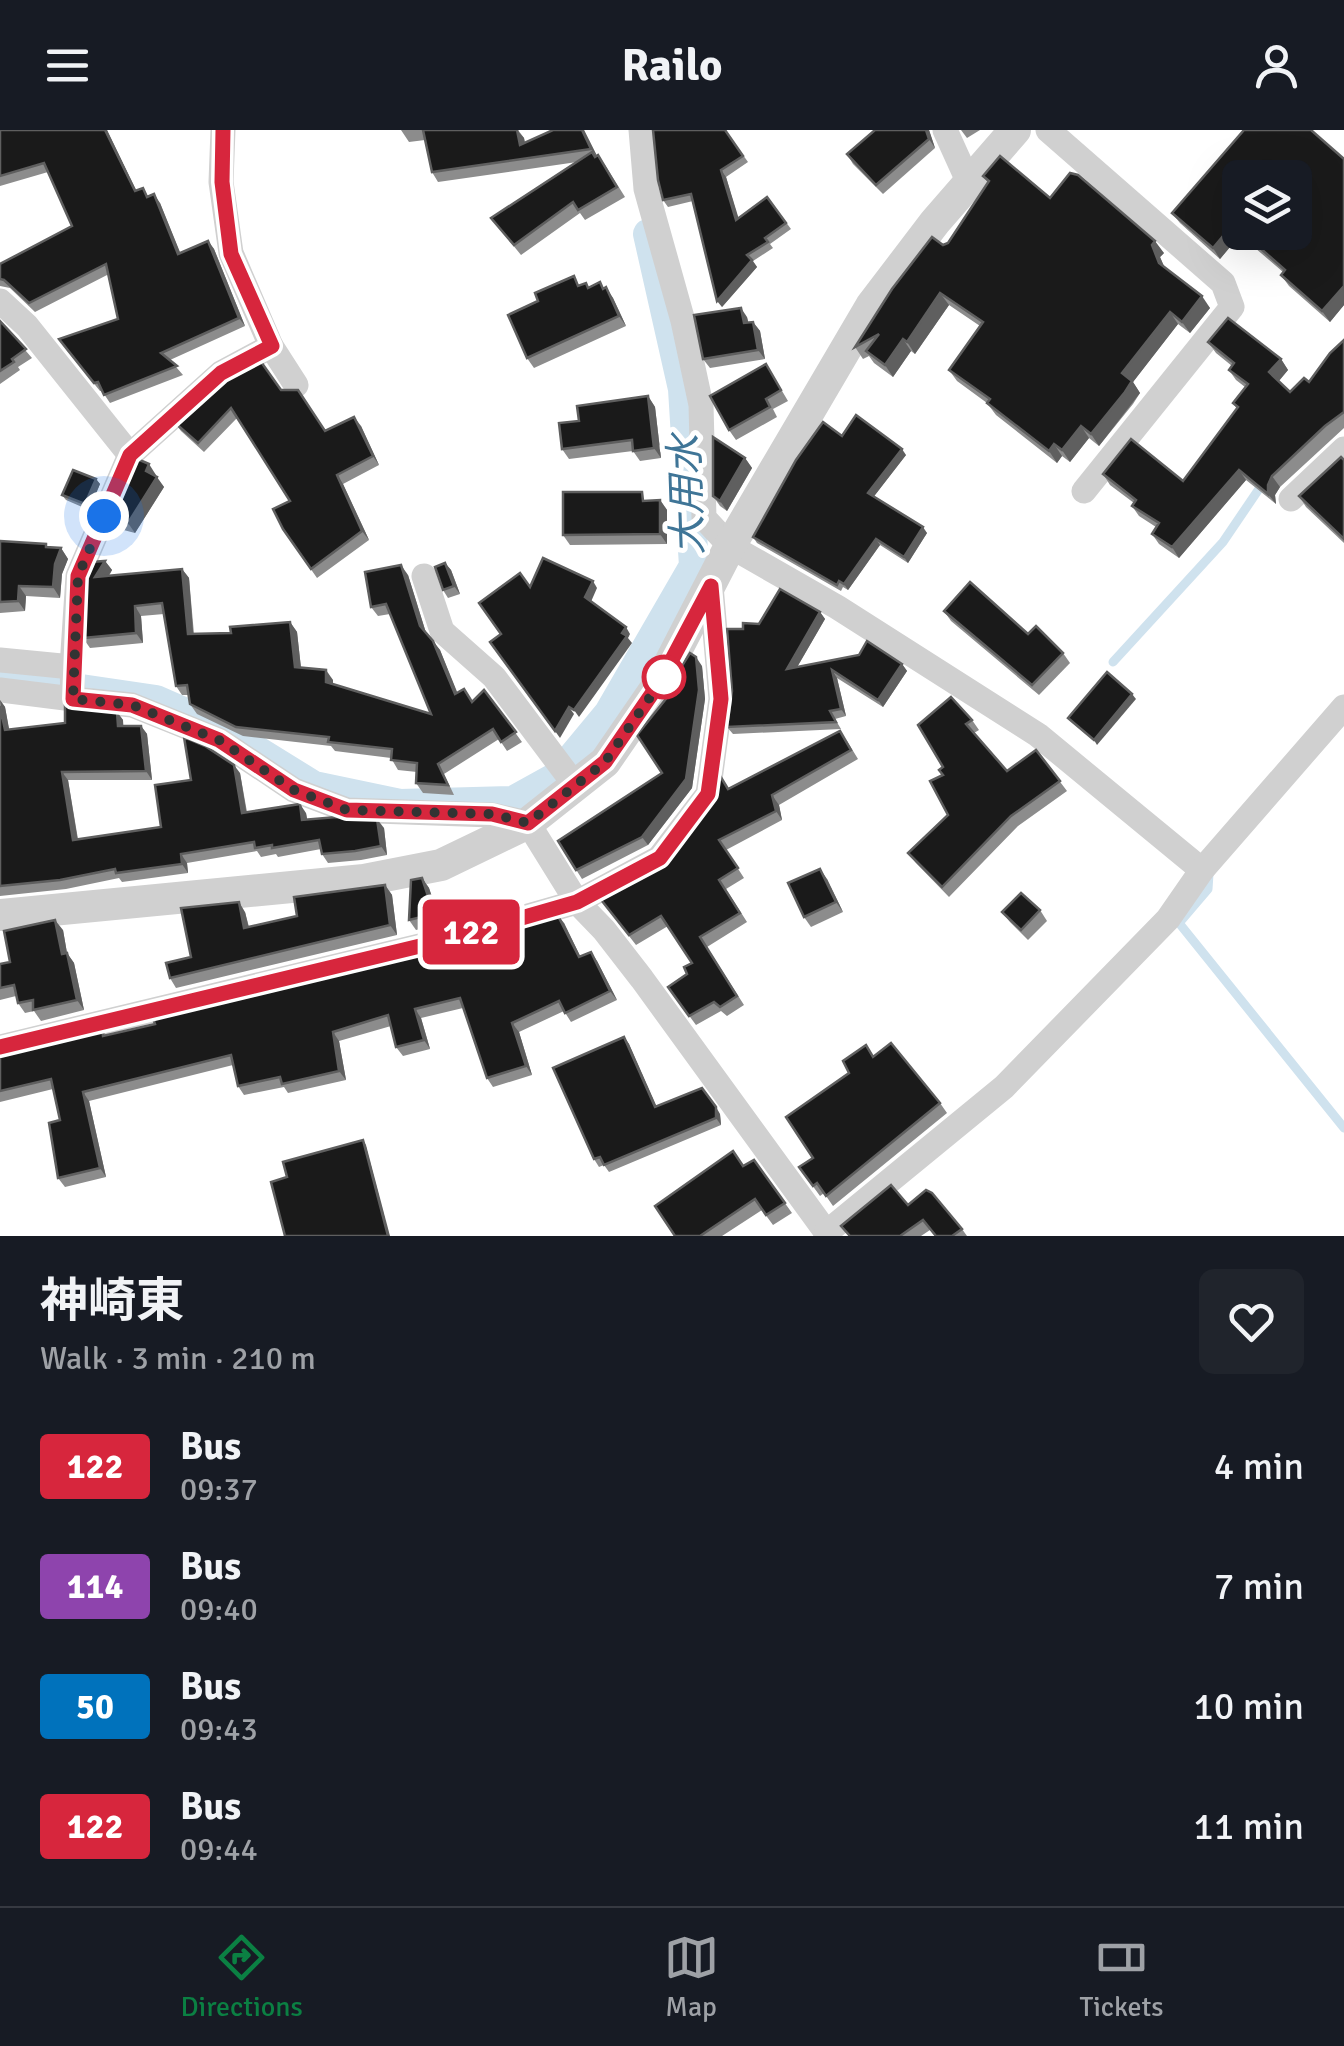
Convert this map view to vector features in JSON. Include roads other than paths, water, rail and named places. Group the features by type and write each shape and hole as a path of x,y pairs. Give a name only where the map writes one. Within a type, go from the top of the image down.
{"street":[{"path":"223,130 222,182 231,254 272,346 296,385"},
{"path":"641,130 646,189 684,321 700,406 704,518 730,546 838,607 1038,734 1202,870"},
{"path":"945,130 969,182"},
{"path":"0,915 364,880 441,865 528,823 565,773 605,762 660,682 730,546 871,306 1015,130"},
{"path":"1048,130 1223,283 1232,307 1084,492"},
{"path":"0,301 28,326 130,455"},
{"path":"72,684 78,576 130,455 221,373 272,346"},
{"path":"1292,499 1344,449"},
{"path":"424,576 442,631 494,676 565,773"},
{"path":"0,1047 374,958 577,902 660,858 708,794 721,699 711,586"},
{"path":"0,660 132,705 219,740 294,790 347,810 492,814 528,823 577,902 642,979 823,1230 1004,1087 1168,919 1202,870 1344,707"},
{"path":"0,690 72,684"}],"waterway":[{"name":"大用水","path":"13,679 156,700 222,729 314,786 400,804 513,801 556,777 609,713 694,566 683,389 648,234"},
{"path":"1113,662 1223,542 1263,483"},
{"path":"1209,874 1208,889 1179,923 1344,1128"}]}
